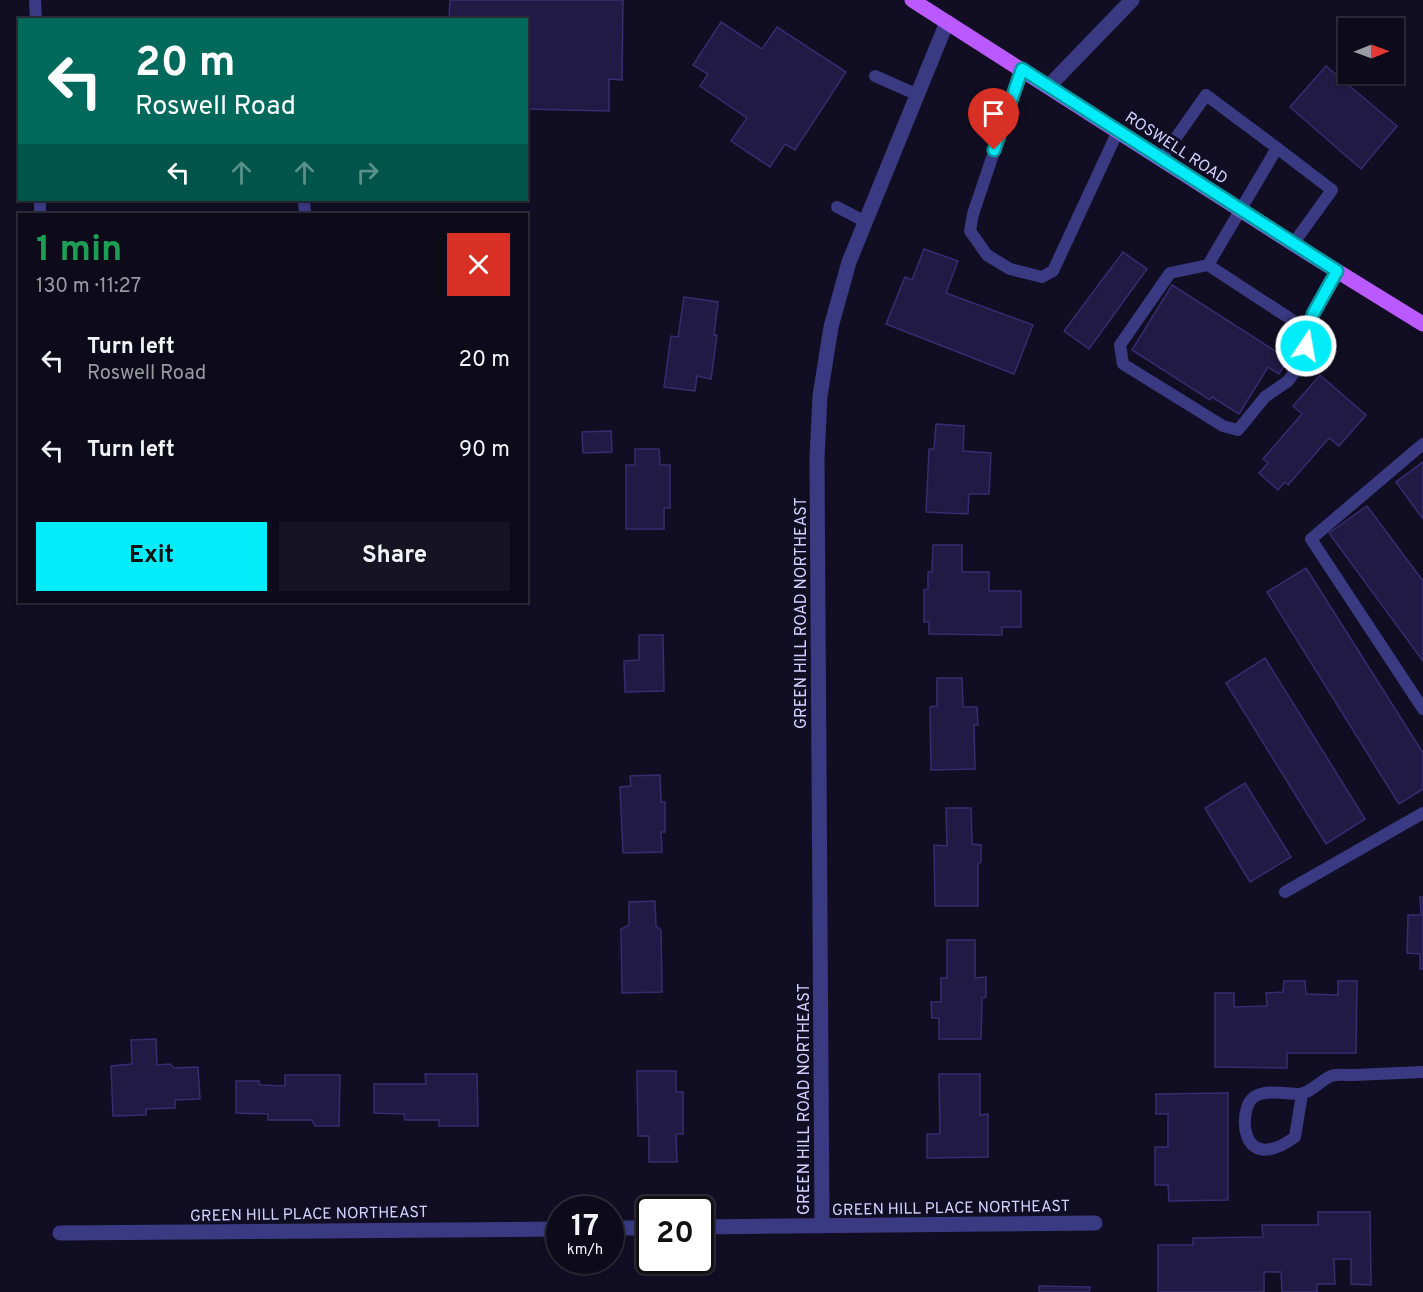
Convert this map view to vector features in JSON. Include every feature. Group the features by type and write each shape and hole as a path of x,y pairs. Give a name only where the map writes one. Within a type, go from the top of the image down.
{"main road":[{"name":"ROSWELL ROAD","path":"912,0 1293,244 1423,324"}],"street":[{"path":"1049,86 1132,0"},
{"name":"GREEN HILL ROAD NORTHEAST","path":"822,1226 817,458 820,396 831,327 849,262 947,22"},
{"name":"GREEN HILL PLACE NORTHEAST","path":"714,1227 1095,1223"},
{"name":"GREEN HILL PLACE NORTHEAST","path":"60,1233 546,1228"}],"lane":[{"path":"35,0 36,18"},
{"path":"1022,69 973,214 970,231 987,255 1010,269 1042,277 1053,271 1118,130"},
{"path":"875,76 918,95"},
{"path":"1161,159 1206,95 1332,190 1293,244"},
{"path":"1208,266 1277,148"},
{"path":"837,207 866,222"},
{"path":"1309,331 1208,266 1170,273 1120,345 1123,364 1223,426 1238,430 1265,397 1288,381 1303,360 1313,314 1337,271"},
{"path":"1423,444 1311,539 1423,709"},
{"path":"1286,892 1423,815"},
{"path":"1302,1094 1295,1137 1282,1146 1267,1150 1258,1150 1249,1142 1245,1125 1247,1105 1254,1096 1278,1092 1302,1094 1332,1076 1423,1072"}],"building":[{"path":"450,0 623,0 622,80 609,79 609,111 528,109 528,18 449,18"},
{"path":"721,22 762,49 777,27 846,72 795,150 785,144 770,167 731,141 747,118 700,86 708,74 693,65"},
{"path":"1326,66 1338,76 1338,84 1347,84 1397,126 1361,169 1290,107"},
{"path":"924,249 958,261 946,293 1033,325 1014,374 886,324 905,277 912,280"},
{"path":"1123,252 1147,269 1089,349 1064,331"},
{"path":"1172,285 1288,359 1279,374 1268,367 1239,414 1212,397 1210,400 1132,350"},
{"path":"684,297 718,302 714,335 717,335 711,379 697,376 695,391 664,387 671,336 678,337"},
{"path":"1320,375 1366,415 1339,446 1329,438 1288,485 1285,482 1278,490 1259,473 1268,463 1263,459 1302,414 1293,406"},
{"path":"936,424 964,426 963,451 991,453 989,494 969,494 968,514 926,512 929,449 934,449"},
{"path":"611,431 612,452 583,453 582,432"},
{"path":"635,449 659,449 660,465 670,465 670,508 664,508 664,529 626,529 626,465 635,465"},
{"path":"1423,462 1423,519 1396,482"},
{"path":"1367,506 1423,581 1423,661 1329,533"},
{"path":"933,545 962,545 962,572 989,572 989,591 1021,591 1021,627 1002,627 1002,635 929,634 929,622 924,622 924,590 928,589 928,572 932,572"},
{"path":"1306,568 1423,753 1423,789 1399,804 1267,592"},
{"path":"639,635 663,635 664,691 625,692 624,661 639,660"},
{"path":"1265,658 1365,819 1326,844 1226,683"},
{"path":"937,678 962,678 963,707 977,707 978,725 974,725 975,769 931,770 930,707 937,706"},
{"path":"660,775 661,802 665,802 665,832 661,832 662,852 623,853 620,787 631,786 630,776"},
{"path":"1245,783 1291,857 1250,882 1205,808"},
{"path":"946,808 971,808 972,844 981,845 981,862 978,864 978,906 935,906 934,845 947,846"},
{"path":"1420,897 1423,897 1423,969 1420,969 1420,954 1407,953 1408,915 1421,915"},
{"path":"655,901 656,926 661,930 662,992 622,993 621,929 629,925 629,902"},
{"path":"947,940 975,940 975,978 986,977 986,997 982,998 981,1039 939,1039 939,1018 932,1018 931,1002 941,1002 941,978 947,978"},
{"path":"1284,981 1305,981 1306,994 1338,995 1338,981 1357,981 1356,1053 1287,1053 1287,1068 1215,1067 1215,993 1234,993 1234,1007 1267,1006 1266,993 1283,992"},
{"path":"156,1039 157,1065 170,1064 174,1068 198,1067 200,1099 175,1100 175,1108 146,1109 146,1115 113,1116 111,1066 132,1064 131,1040"},
{"path":"637,1071 676,1071 676,1092 683,1092 683,1134 676,1134 677,1162 649,1162 649,1136 638,1136"},
{"path":"425,1074 477,1074 478,1126 439,1126 439,1120 405,1120 404,1114 374,1113 374,1084 426,1084"},
{"path":"939,1074 980,1074 980,1115 988,1114 988,1157 927,1158 927,1134 940,1134"},
{"path":"285,1075 340,1075 339,1126 315,1126 312,1120 268,1120 268,1114 236,1113 236,1081 259,1081 260,1085 285,1086"},
{"path":"1228,1093 1228,1200 1169,1201 1168,1185 1155,1185 1155,1147 1168,1147 1168,1114 1156,1114 1156,1094"},
{"path":"1318,1212 1370,1212 1371,1285 1351,1284 1351,1259 1334,1259 1335,1284 1317,1284 1317,1292 1282,1292 1281,1272 1264,1272 1264,1292 1158,1292 1158,1245 1193,1245 1193,1238 1263,1237 1262,1225 1318,1225"},
{"path":"1039,1286 1090,1287 1089,1292 1039,1292"}],"route":[{"path":"994,150 1022,69 1337,271 1313,314 1306,346"}]}
